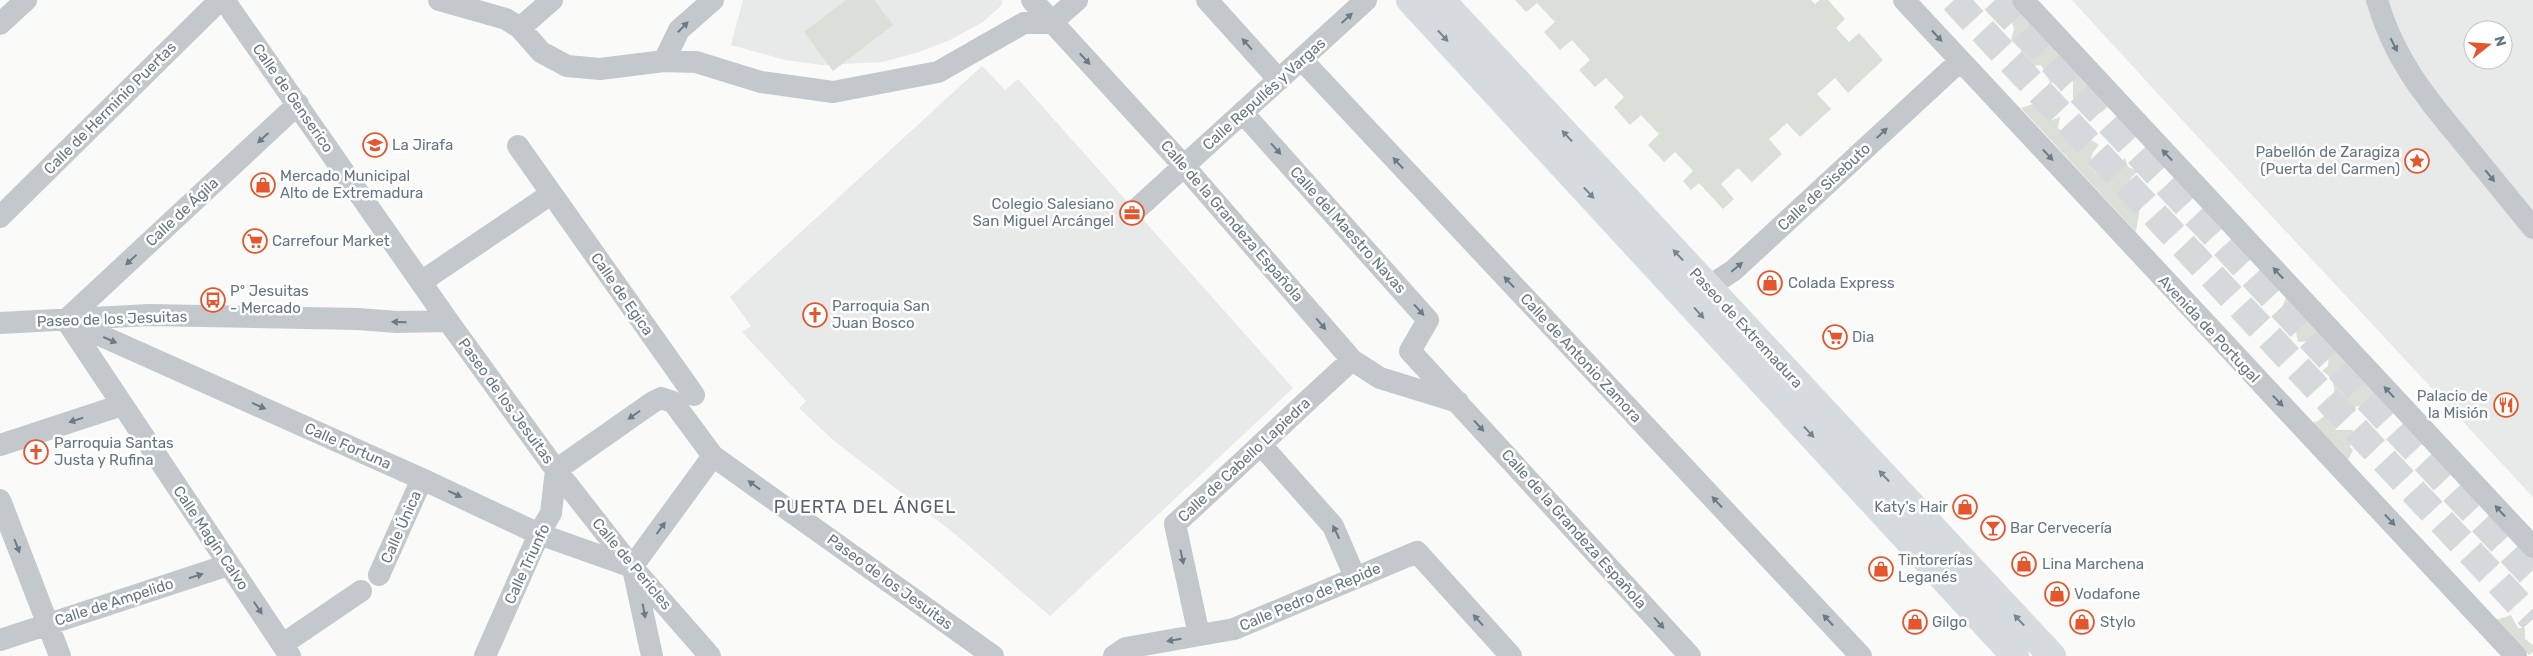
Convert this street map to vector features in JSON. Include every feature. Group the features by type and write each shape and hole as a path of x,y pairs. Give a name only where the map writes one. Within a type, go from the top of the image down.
{"main road":[{"name":"Paseo de Extremadura","path":"1410,0 2015,656"},
{"name":"Paseo de Extremadura","path":"1441,0 2052,656"}],"street":[{"path":"0,24 26,0"},
{"name":"Calle de Herminio Puertas","path":"0,216 220,0"},
{"name":"Calle de Genserico","path":"224,0 448,321"},
{"path":"439,0 506,19 520,28 541,52 567,66 600,69 664,61 696,62 761,82 834,92 938,72 1024,22 1052,23 1077,0"},
{"path":"520,28 552,0"},
{"path":"664,61 679,30 713,0"},
{"name":"Calle de la Grandeza Española","path":"1032,0 1184,166 1352,360 1380,378 1458,402"},
{"path":"1206,0 1280,80"},
{"name":"Calle Repullés y Vargas","path":"1139,207 1366,0"},
{"name":"Avenida de Portugal","path":"1904,0 2516,656"},
{"path":"2023,0 2533,546"},
{"path":"2377,0 2384,25 2400,57 2431,106 2533,228"},
{"name":"Calle de Antonio Zamora","path":"1302,60 1861,656"},
{"name":"Calle de Sisebuto","path":"1708,287 1734,270 1960,61"},
{"name":"Calle de Ágila","path":"66,320 298,104"},
{"name":"Calle del Maestro Navas","path":"1243,113 1428,320 1410,351"},
{"name":"Calle de Egica","path":"518,146 694,395"},
{"path":"421,282 551,194"},
{"path":"1677,288 1708,287"},
{"name":"Paseo de los Jesuitas","path":"0,322 149,315 358,319 396,322 448,321 556,470 661,398 673,402 713,456 993,656"},
{"name":"Calle Magín Calvo","path":"66,320 286,650"},
{"name":"Calle Fortuna","path":"66,320 422,479 539,534 632,567"},
{"name":"Calle de la Grandeza Española","path":"1410,351 1690,656"},
{"name":"Calle de Cabello Lapiedra","path":"1199,635 1175,524 1262,446 1292,414 1352,360"},
{"path":"0,445 122,405"},
{"path":"1262,446 1333,526 1355,577"},
{"path":"652,656 642,601 632,567 713,456"},
{"name":"Calle Triunfo","path":"485,656 550,513 556,470"},
{"name":"Calle de Pericles","path":"556,470 632,567 710,656"},
{"name":"Calle Única","path":"379,575 422,479"},
{"path":"0,500 60,656"},
{"name":"Calle Pedro de Repide","path":"1114,656 1126,648 1234,629 1417,552 1503,653"},
{"name":"Calle de Ampelido","path":"0,640 228,565"},
{"path":"286,650 361,591"}],"shaded area":[{"path":"743,0 1002,0 1002,5 983,22 950,40 919,52 883,62 823,65 785,60 731,45"},
{"path":"846,0 874,0 893,25 833,71 804,32"},
{"path":"1515,0 1811,0 1815,4 1820,0 1828,0 1845,19 1836,28 1849,42 1859,33 1883,60 1848,93 1835,78 1817,94 1831,109 1800,137 1787,123 1769,139 1782,154 1752,182 1738,168 1721,184 1734,199 1723,209 1699,183 1691,190 1683,181 1693,171 1675,152 1664,162 1648,145 1659,134 1641,115 1630,125 1614,107 1624,97 1606,78 1595,87 1579,70 1590,60 1572,40 1560,50 1544,32 1555,22 1537,3 1526,12"},
{"path":"1957,0 1968,0 1973,13 1972,17 1967,19 1962,15 1958,8"},
{"path":"1997,0 2012,0 2110,105 2101,113 2096,105 2089,100 2073,99 2073,81 2065,76 2057,77 2051,84 2041,65 2022,67 2021,50 2011,40 2014,29 2011,20 2000,19 2001,10 1998,6 1993,5"},
{"path":"2072,0 2533,0 2533,497 2158,94"},
{"path":"982,66 1005,90 1018,79 1293,388 1050,616 955,534 833,440 799,408 806,401 742,332 751,326 730,297"},
{"path":"2036,103 2037,108 2045,118 2052,120 2060,117 2058,128 2063,133 2075,135 2083,127 2087,137 2099,145 2093,152 2089,165 2096,173 2110,171 2125,158 2128,167 2138,171 2131,178 2127,189 2135,195 2142,194 2136,232 2021,108"},
{"path":"2287,295 2394,412 2385,413 2374,421 2364,407 2357,406 2352,412 2340,399 2333,399 2332,380 2322,371 2328,366 2329,353 2323,344 2312,341 2298,342 2296,332 2289,328 2292,324 2290,317 2281,310"},
{"path":"2327,414 2336,430 2353,430 2350,447 2353,450 2347,462 2311,423 2318,421"},
{"path":"2511,615 2518,628 2525,628 2525,639 2533,645 2533,652 2529,655 2496,620"}],"tunnel":[{"path":"1954,0 2533,619"},
{"path":"1995,0 2533,576"}],"place":[{"name":"La Jirafa","path":"375,145"},
{"name":"Pabellón de Zaragiza (Puerta del Carmen)","path":"2417,161"},
{"name":"Mercado Municipal Alto de Extremadura","path":"263,185"},
{"name":"Colegio Salesiano San Miguel Arcángel","path":"1132,213"},
{"name":"Carrefour Market","path":"255,241"},
{"name":"Colada Express","path":"1770,283"},
{"name":"Pº Jesuitas - Mercado","path":"213,300"},
{"name":"Parroquia San Juan Bosco","path":"815,315"},
{"name":"Dia","path":"1835,337"},
{"name":"Palacio de la Misión","path":"2506,405"},
{"name":"Parroquia Santas Justa y Rufina","path":"36,452"},
{"name":"Katy's Hair","path":"1965,507"},
{"name":"Bar Cervecería","path":"1993,528"},
{"name":"Lina Marchena","path":"2024,564"},
{"name":"Tintorerías Leganés","path":"1881,569"},
{"name":"Vodafone","path":"2057,594"},
{"name":"Gilgo","path":"1915,622"},
{"name":"Stylo","path":"2082,622"}],"district":[{"name":"PUERTA DEL ÁNGEL","path":"865,507"}]}
